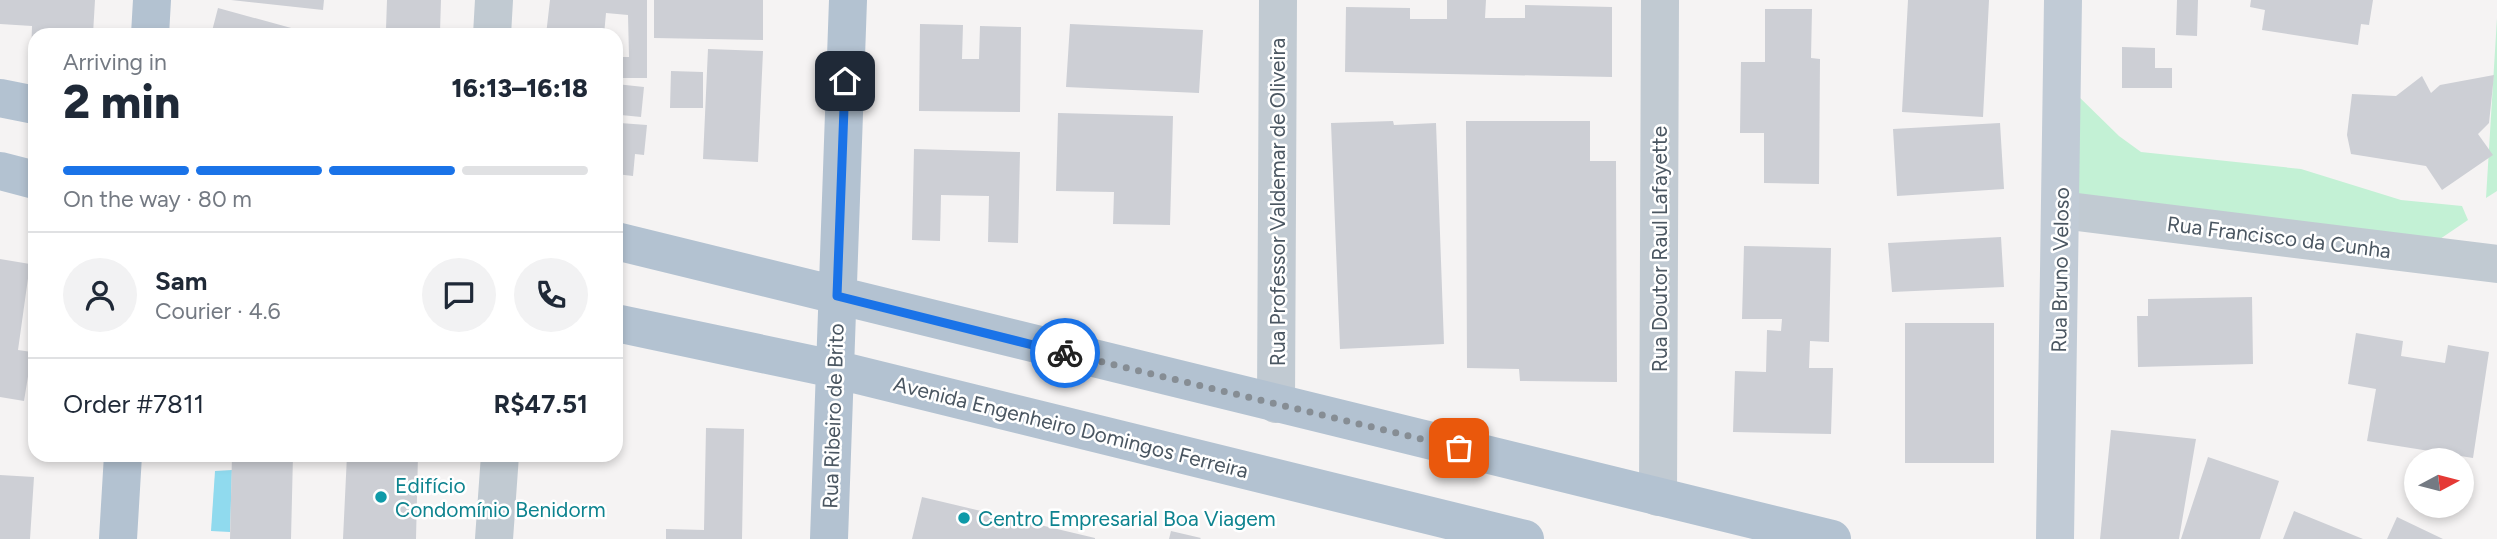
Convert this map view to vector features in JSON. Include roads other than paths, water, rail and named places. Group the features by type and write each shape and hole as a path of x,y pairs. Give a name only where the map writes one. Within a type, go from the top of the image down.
{"main road":[{"path":"150,28 152,0"},
{"name":"Rua Ribeiro de Brito","path":"829,539 848,0"},
{"path":"0,98 28,104"},
{"path":"0,171 28,178"},
{"path":"623,243 1832,539"},
{"name":"Avenida Engenheiro Domingos Ferreira","path":"623,324 834,369 1525,539"},
{"path":"118,539 124,462"}],"street":[{"path":"492,28 494,0"},
{"name":"Rua Professor Valdemar de Oliveira","path":"1276,404 1278,0"},
{"name":"Rua Doutor Raul Lafayette","path":"1658,497 1660,0"},
{"name":"Rua Bruno Veloso","path":"2055,539 2063,0"},
{"name":"Rua Francisco da Cunha","path":"2061,210 2497,264"},
{"path":"494,539 500,462"}],"water":[{"path":"232,470 230,532 211,531 215,471"}],"place":[{"name":"Edifício Condomínio Benidorm","path":"381,497"},
{"name":"Centro Empresarial Boa Viagem","path":"964,518"}]}
